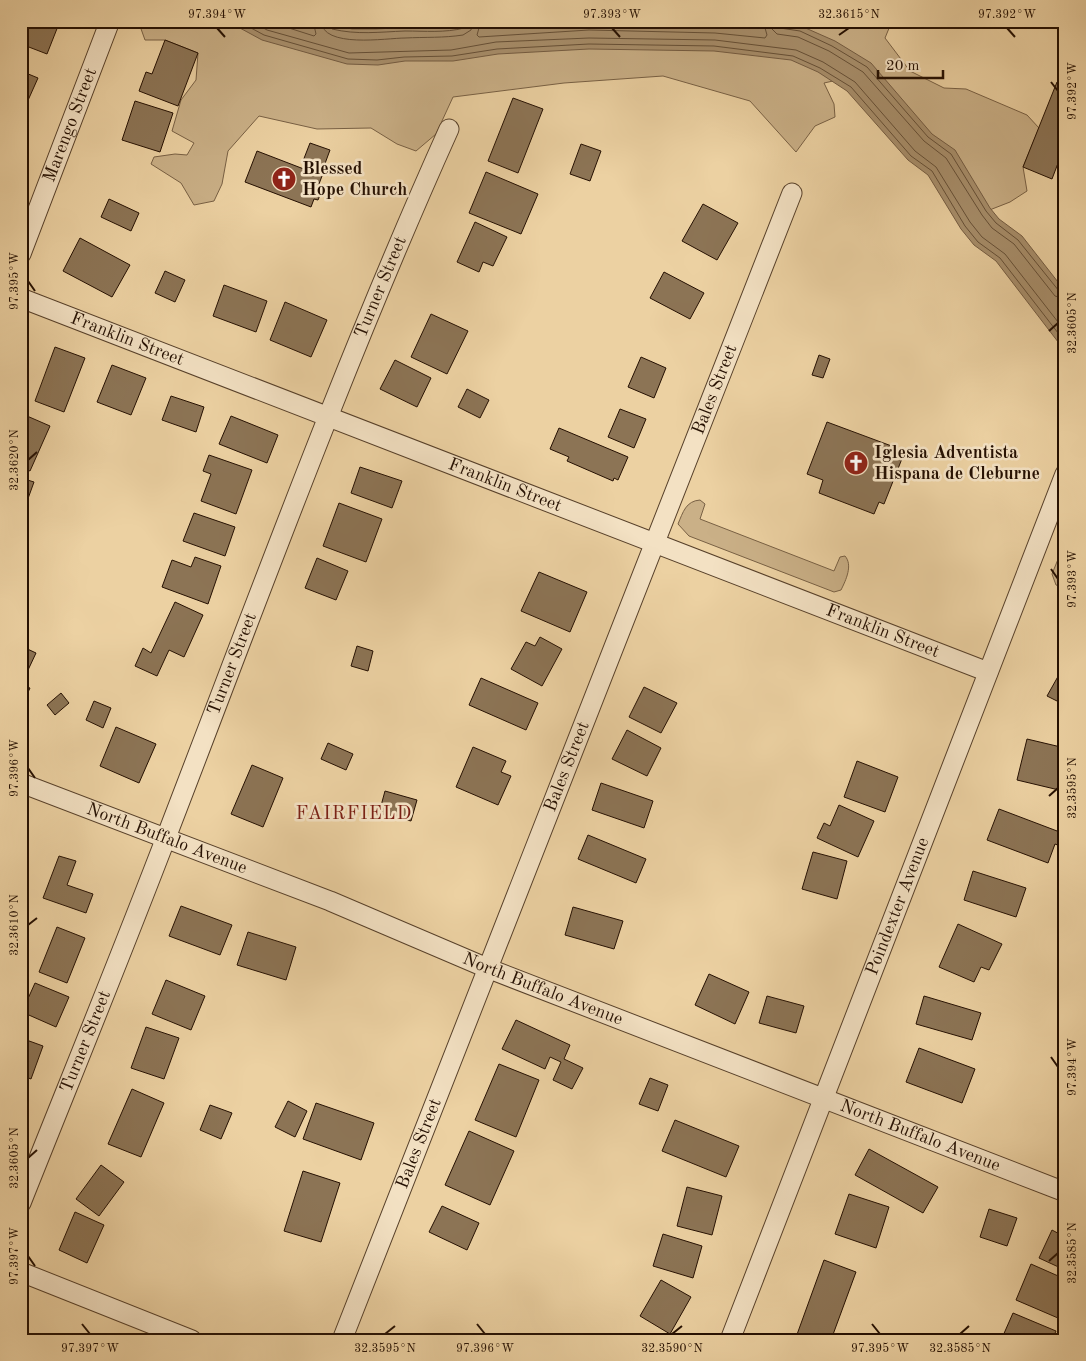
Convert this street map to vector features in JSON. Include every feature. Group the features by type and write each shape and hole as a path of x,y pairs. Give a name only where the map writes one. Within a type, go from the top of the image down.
{"street":[{"name":"Marengo Street","path":"21,254 108,26"},
{"name":"Turner Street","path":"21,1203 166,838 327,417 413,209 449,129"},
{"name":"Bales Street","path":"342,1340 792,193"},
{"name":"Franklin Street","path":"21,298 988,672"},
{"name":"Poindexter Avenue","path":"730,1340 1062,480"},
{"name":"North Buffalo Avenue","path":"21,783 330,901 488,968 1065,1192"},
{"path":"21,1272 192,1340"}],"shaded area":[{"path":"117,21 892,21 885,38 910,71 944,88 966,89 1027,115 1039,128 1023,167 1027,191 1010,202 987,211 842,79 824,83 834,104 835,117 815,126 796,152 750,101 663,76 564,83 453,97 436,134 416,151 397,144 371,128 317,129 259,116 228,151 222,184 214,201 194,205 181,183 151,164 154,157 175,154 187,155 194,143 172,131 181,100 196,80 198,53 165,40 145,40 140,26 122,28"},
{"path":"700,500 705,504 700,519 834,571 840,557 845,556 849,568 841,590 834,592 689,536 678,524 683,511 688,505 691,502"},
{"path":"1065,542 1065,588 1056,585 1052,574"}],"water":[{"path":"227,21 323,21 352,29 450,25 477,21 763,21 801,26 835,41 871,63 932,134 955,150 990,208 999,219 1022,236 1065,291 1065,351 996,261 974,245 961,229 928,175 908,160 847,91 818,72 791,60 714,51 589,49 498,54 453,61 405,61 378,65 347,64 262,40"}],"building":[{"path":"22,21 60,21 47,54 21,44"},
{"path":"165,40 198,53 178,106 139,91 146,72 152,74"},
{"path":"21,71 38,78 21,116"},
{"path":"1057,82 1065,85 1065,150 1063,150 1052,179 1023,167"},
{"path":"513,98 543,109 518,173 488,161"},
{"path":"135,101 173,113 160,152 122,140"},
{"path":"310,143 330,150 323,169 303,161"},
{"path":"581,144 601,151 590,181 570,174"},
{"name":"Blessed Hope Church","path":"257,151 322,176 319,184 324,186 318,200 314,199 311,207 245,182"},
{"path":"486,172 538,194 521,234 469,213"},
{"path":"109,199 139,213 131,231 101,217"},
{"path":"703,204 738,223 717,260 682,241"},
{"path":"475,222 507,237 493,266 483,262 479,272 457,262"},
{"path":"80,238 130,265 112,297 63,271"},
{"path":"165,271 185,280 175,302 155,293"},
{"path":"664,272 704,293 690,319 650,298"},
{"path":"224,285 267,301 256,332 213,316"},
{"path":"285,302 327,320 311,357 270,340"},
{"path":"431,314 468,331 447,374 411,357"},
{"path":"55,347 85,358 64,412 35,401"},
{"path":"819,355 830,359 823,378 812,375"},
{"path":"641,357 666,368 654,398 628,387"},
{"path":"395,360 431,378 417,407 380,389"},
{"path":"112,365 146,378 131,415 97,402"},
{"path":"467,389 489,400 480,418 458,407"},
{"path":"171,396 204,407 196,432 162,420"},
{"path":"620,409 646,419 634,448 608,437"},
{"path":"27,416 50,426 30,471 21,467 21,429"},
{"path":"231,416 278,435 267,463 219,444"},
{"name":"Iglesia Adventista Hispana de Cleburne","path":"827,422 905,451 884,504 879,502 874,514 819,493 823,480 807,474"},
{"path":"559,428 628,457 618,480 614,478 613,481 567,461 569,457 550,449"},
{"path":"209,455 252,470 236,514 201,501 211,474 203,471"},
{"path":"360,467 402,481 392,508 351,493"},
{"path":"21,478 34,482 21,518"},
{"path":"339,503 382,519 366,562 323,546"},
{"path":"194,513 235,527 225,556 183,541"},
{"path":"195,557 221,566 208,604 162,587 172,560 191,567"},
{"path":"317,558 348,571 336,600 305,588"},
{"path":"539,572 587,592 570,632 521,611"},
{"path":"175,602 203,615 184,657 169,650 157,676 135,666 143,648 151,653"},
{"path":"540,637 562,649 542,686 511,669 526,642 535,646"},
{"path":"21,646 36,653 21,685"},
{"path":"357,646 373,651 368,671 351,666"},
{"path":"1065,664 1065,705 1047,696"},
{"path":"481,678 538,703 526,730 469,705"},
{"path":"21,685 30,688 21,707"},
{"path":"644,687 677,703 661,733 629,717"},
{"path":"61,693 69,703 55,715 47,705"},
{"path":"94,701 111,708 103,728 86,720"},
{"path":"116,727 156,744 139,783 100,766"},
{"path":"627,730 661,748 647,776 612,759"},
{"path":"1027,739 1065,748 1065,769 1059,790 1017,780"},
{"path":"328,743 353,754 346,770 321,759"},
{"path":"473,747 506,761 501,772 511,776 498,805 456,787"},
{"path":"857,761 898,777 885,812 844,797"},
{"path":"252,765 283,778 263,827 231,814"},
{"path":"601,783 653,801 644,828 592,810"},
{"path":"385,791 417,800 411,821 379,813"},
{"path":"839,805 874,821 858,857 817,838 824,823 830,826"},
{"path":"999,809 1065,834 1065,848 1055,844 1048,863 987,840"},
{"path":"588,835 646,859 636,883 578,859"},
{"path":"813,852 847,861 837,899 802,889"},
{"path":"59,856 76,861 67,885 93,894 86,913 43,898"},
{"path":"973,871 1026,888 1016,917 964,900"},
{"path":"181,906 232,925 220,955 169,936"},
{"path":"573,907 623,921 614,949 565,935"},
{"path":"958,924 1002,944 989,970 981,967 974,982 939,967"},
{"path":"57,927 85,938 67,983 39,972"},
{"path":"248,932 296,947 286,980 237,965"},
{"path":"709,974 749,992 735,1024 695,1005"},
{"path":"166,980 205,996 191,1030 152,1014"},
{"path":"35,983 69,997 56,1027 22,1012"},
{"path":"767,996 804,1006 796,1033 759,1023"},
{"path":"924,996 981,1013 972,1040 916,1024"},
{"path":"516,1020 570,1045 564,1059 583,1068 572,1089 553,1080 561,1062 550,1057 545,1069 502,1049"},
{"path":"146,1027 179,1038 164,1079 131,1068"},
{"path":"21,1038 43,1046 31,1079 21,1075"},
{"path":"919,1048 975,1069 962,1103 906,1082"},
{"path":"499,1064 539,1080 516,1137 475,1120"},
{"path":"650,1078 668,1085 658,1111 639,1104"},
{"path":"132,1089 164,1103 141,1157 108,1144"},
{"path":"288,1101 307,1111 295,1137 275,1127"},
{"path":"316,1103 374,1123 361,1160 303,1139"},
{"path":"210,1105 232,1113 221,1139 200,1130"},
{"path":"675,1120 739,1146 726,1177 662,1151"},
{"path":"469,1131 514,1151 490,1205 445,1185"},
{"path":"869,1149 938,1187 923,1213 855,1175"},
{"path":"101,1165 124,1182 99,1216 76,1199"},
{"path":"303,1171 340,1183 321,1242 284,1231"},
{"path":"687,1187 722,1196 712,1235 677,1226"},
{"path":"849,1194 889,1207 876,1248 835,1234"},
{"path":"442,1206 479,1223 467,1250 429,1232"},
{"path":"989,1209 1017,1218 1007,1246 980,1237"},
{"path":"75,1212 104,1225 87,1263 59,1250"},
{"path":"1052,1230 1065,1237 1065,1270 1039,1258"},
{"path":"663,1234 702,1246 693,1278 653,1266"},
{"path":"824,1260 856,1272 831,1340 795,1340"},
{"path":"1031,1264 1065,1279 1065,1321 1016,1300"},
{"path":"661,1280 691,1297 670,1334 640,1316"},
{"path":"1013,1313 1056,1331 1052,1340 1002,1338"}],"place":[{"name":"Blessed Hope Church","path":"284,179"},
{"name":"Iglesia Adventista Hispana de Cleburne","path":"856,463"}],"district":[{"name":"FAIRFIELD","path":"354,814"}]}
